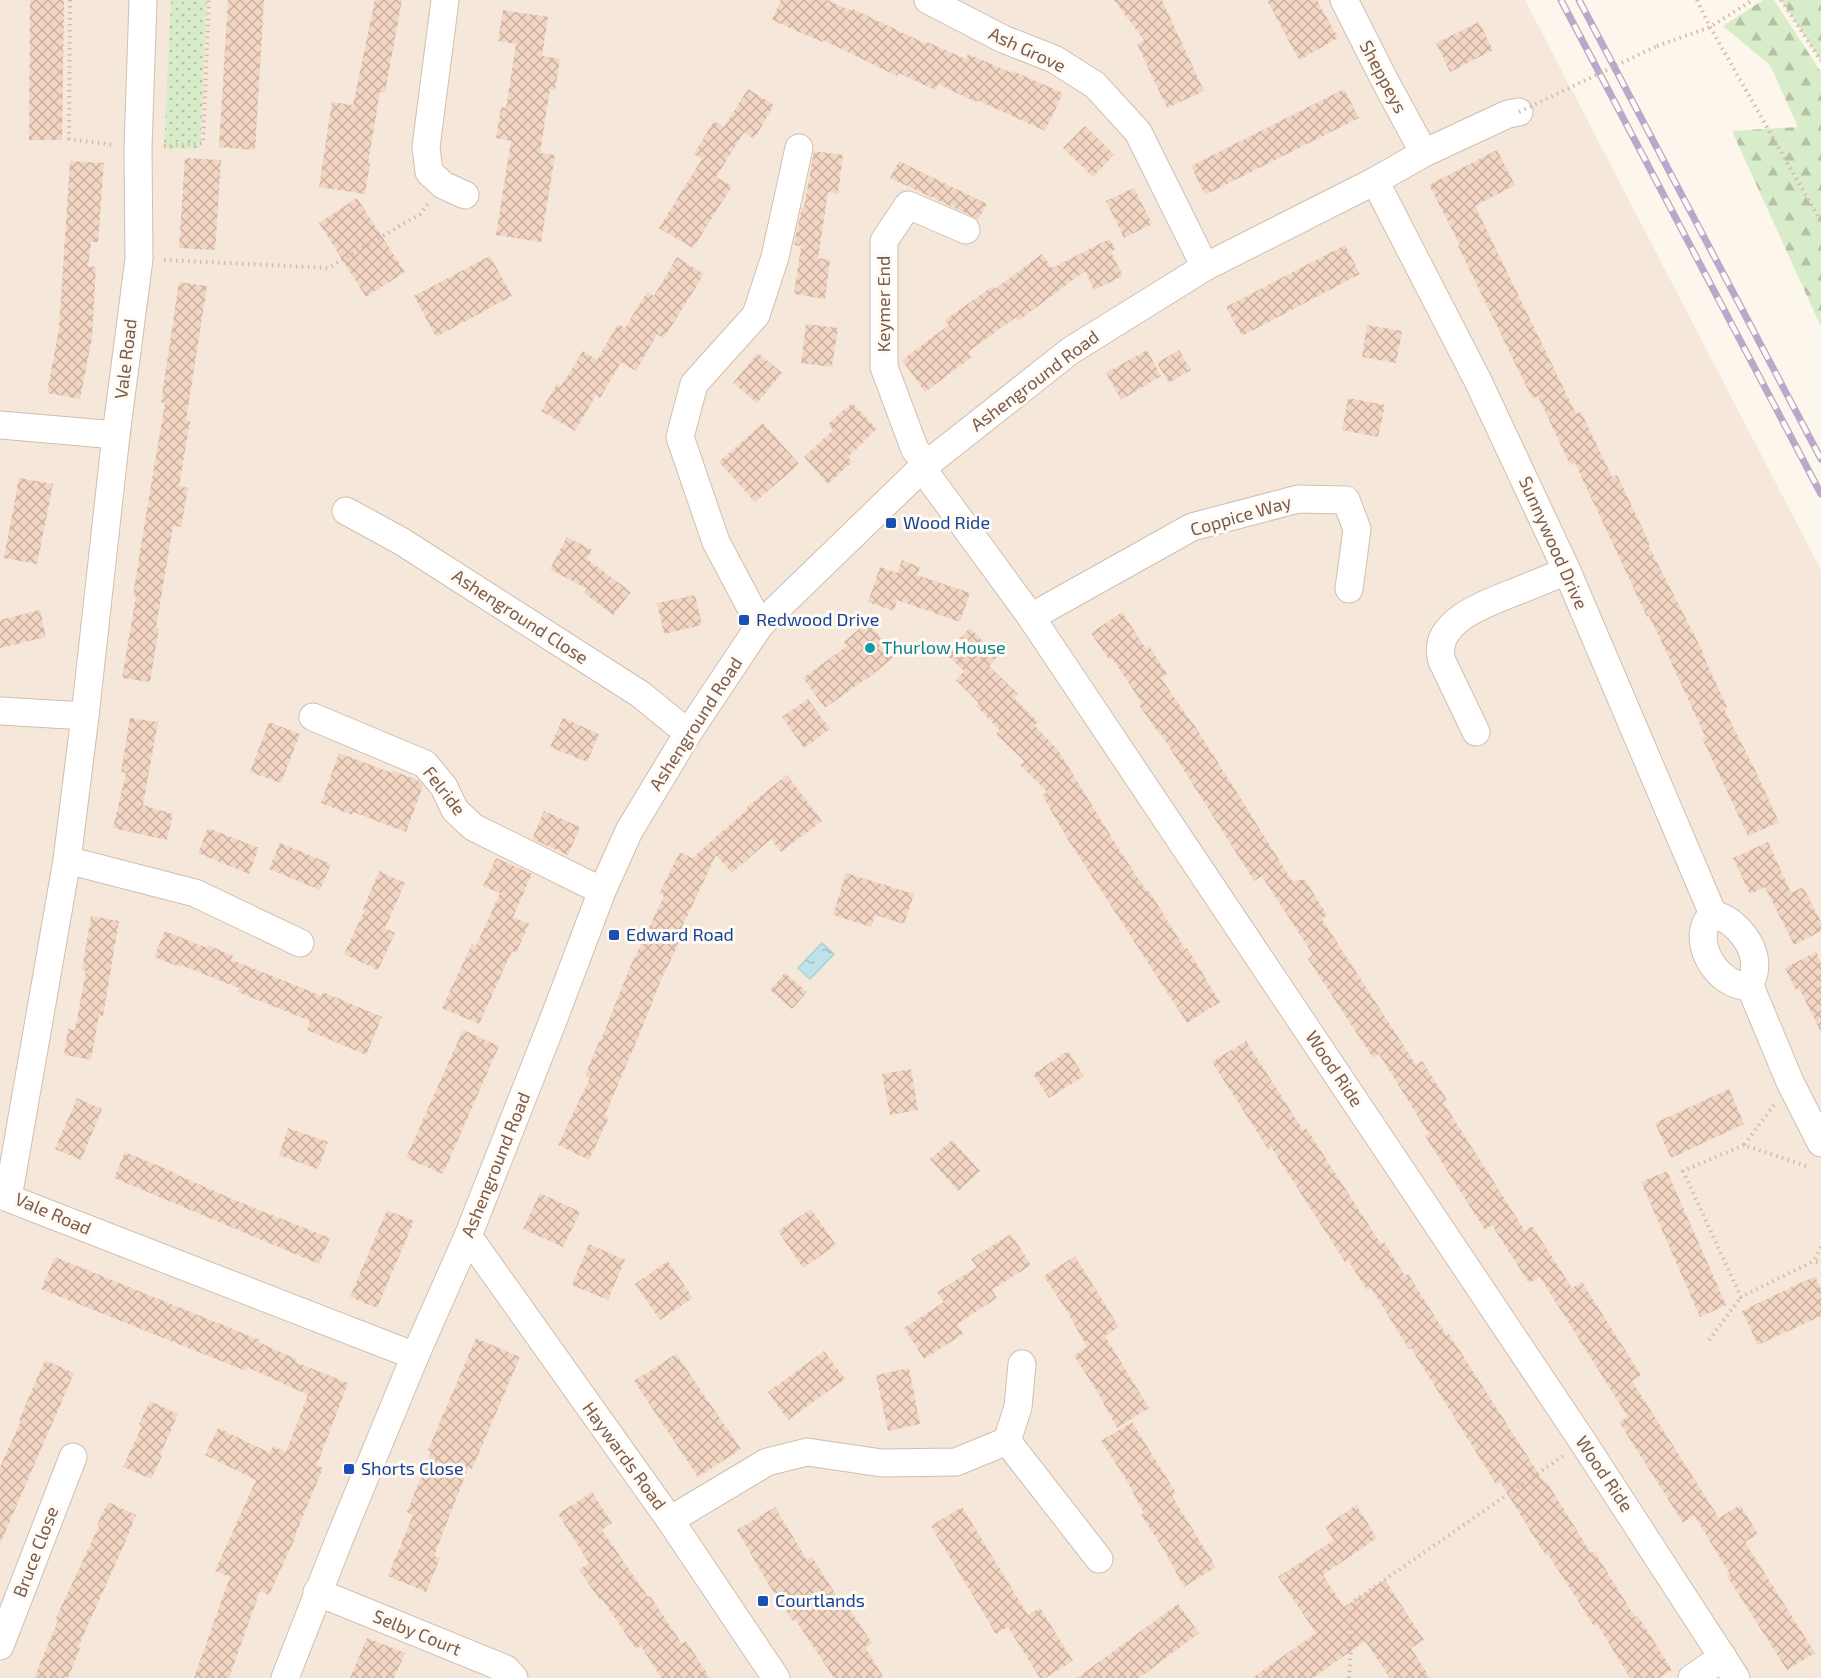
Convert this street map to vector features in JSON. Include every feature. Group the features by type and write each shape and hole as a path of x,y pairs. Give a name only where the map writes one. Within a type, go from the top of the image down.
{"street":[{"name":"Vale Road","path":"143,0 138,148 139,259 116,435 67,860 4,1198 415,1356"},
{"path":"445,0 426,147 429,172 454,190"},
{"name":"Ash Grove","path":"928,0 1003,39 1054,59 1095,85 1138,132 1204,267"},
{"name":"Sheppeys","path":"1344,0 1424,153"},
{"name":"Ashenground Road","path":"285,1678 317,1592 415,1356 468,1236 602,891 629,831 688,733 760,625 924,466 1070,351 1204,267 1375,181 1424,153 1508,114 1519,112"},
{"path":"760,625 716,542 680,437 694,384 756,315 775,257 799,148"},
{"name":"Sunnywood Drive","path":"1375,181 1478,381 1567,571 1713,914"},
{"name":"Keymer End","path":"924,466 915,450 884,367 884,241 908,205 966,230"},
{"path":"0,425 116,435"},
{"name":"Wood Ride","path":"924,466 1031,617 1583,1442 1730,1668"},
{"name":"Coppice Way","path":"1031,617 1192,527 1298,499 1346,500 1357,529 1349,589"},
{"name":"Ashenground Close","path":"346,510 401,541 630,688 688,733"},
{"path":"1476,732 1442,661 1439,651 1442,641 1456,621 1470,612 1567,571"},
{"path":"0,711 85,716"},
{"name":"Felride","path":"313,717 425,764 444,787 455,810 473,827 602,891"},
{"path":"67,860 195,892 300,943"},
{"path":"1750,986 1736,986 1720,975 1709,960 1703,943 1706,924 1713,914 1727,919 1748,941 1754,964 1750,986 1790,1082 1821,1143"},
{"name":"Haywards Road","path":"468,1236 670,1520 776,1678"},
{"path":"1007,1441 1018,1407 1022,1364"},
{"path":"670,1520 767,1462 807,1452 882,1463 956,1461 1007,1441"},
{"path":"1007,1441 1099,1559"},
{"name":"Bruce Close","path":"0,1646 73,1457"},
{"name":"Selby Court","path":"317,1592 506,1669 514,1678"},
{"path":"1692,1678 1730,1668"}],"path":[{"path":"70,0 69,139 138,148 203,143 209,0"},
{"path":"1697,0 1710,27 1821,222"},
{"path":"1519,112 1657,46 1710,27 1753,0"},
{"path":"1781,0 1821,61"},
{"path":"139,259 328,268 420,214 454,190"},
{"path":"1741,1298 1683,1171 1744,1145 1790,1082"},
{"path":"1744,1145 1810,1167"},
{"path":"1709,1340 1741,1298 1814,1261 1821,1247"},
{"path":"1814,1261 1821,1264"},
{"path":"1349,1678 1354,1601 1583,1442"}],"shaded area":[{"path":"0,0 1525,0 1821,570 1821,1678 0,1678"}],"green space":[{"path":"171,0 207,0 200,148 164,149"},
{"path":"1763,0 1774,0 1821,72 1821,327 1732,131 1798,127 1770,65 1723,26"},
{"path":"1781,0 1821,0 1821,61"}],"water":[{"path":"822,943 834,954 810,979 798,968"}],"building":[{"path":"30,0 64,0 62,140 29,140"},
{"path":"228,0 264,0 255,150 219,147"},
{"path":"375,0 402,0 385,92 380,92 365,194 319,187 332,102 353,105"},
{"path":"781,0 827,0 852,11 853,9 926,44 927,42 966,59 968,54 1063,93 1045,131 938,84 935,90 899,73 897,76 823,40 822,42 772,20"},
{"path":"1114,0 1162,0 1204,91 1167,108 1137,44 1144,40"},
{"path":"1267,0 1317,0 1338,38 1299,60"},
{"path":"503,10 548,17 542,56 560,59 555,90 550,89 540,153 555,155 541,242 496,235 511,141 496,138 501,107 506,108 516,44 498,41"},
{"path":"1479,22 1493,50 1450,72 1436,43"},
{"path":"748,89 774,105 754,139 744,132 716,177 732,186 693,248 659,228 702,159 694,154 714,121 724,127"},
{"path":"1344,89 1359,118 1205,195 1191,166"},
{"path":"1085,126 1114,155 1093,177 1063,148"},
{"path":"1497,150 1515,185 1475,206 1576,414 1581,412 1612,477 1617,475 1650,544 1648,545 1704,654 1727,707 1724,709 1779,822 1748,836 1702,738 1705,736 1665,649 1649,616 1647,617 1575,463 1570,465 1538,396 1532,398 1429,185"},
{"path":"814,151 843,155 838,194 828,192 818,258 830,260 825,299 794,294 801,246 794,245 802,207 804,207"},
{"path":"185,158 221,160 215,250 179,248"},
{"path":"70,161 104,163 98,242 91,242 88,266 96,267 92,338 80,399 47,393 59,329"},
{"path":"899,161 987,204 978,220 890,178"},
{"path":"1134,188 1152,224 1124,238 1106,201"},
{"path":"357,198 405,272 366,297 319,223"},
{"path":"1109,239 1116,249 1111,252 1123,276 1094,290 1085,271 1018,321 1016,317 968,352 972,357 925,392 902,360 949,325 945,320 993,286 995,289 1042,254 1052,268"},
{"path":"1345,245 1360,274 1242,336 1226,307"},
{"path":"490,256 512,296 436,337 414,296"},
{"path":"677,257 704,274 664,338 657,334 636,371 621,362 600,398 596,395 575,431 541,411 557,384 561,386 583,351 597,360 618,324 625,328 647,292 654,296"},
{"path":"179,282 207,286 186,420 190,421 179,486 188,488 181,527 173,526 156,627 159,628 150,682 122,678 136,596 133,595 165,403 161,402"},
{"path":"806,324 838,328 832,367 801,363"},
{"path":"1367,325 1402,331 1396,363 1362,357"},
{"path":"1147,350 1161,376 1121,400 1106,373"},
{"path":"1179,350 1191,370 1169,383 1157,363"},
{"path":"758,353 782,373 757,403 733,383"},
{"path":"1348,398 1385,405 1378,437 1342,430"},
{"path":"852,403 877,429 848,457 852,462 828,484 804,457 833,430 828,424"},
{"path":"763,423 799,464 755,502 719,462"},
{"path":"19,478 53,484 37,564 4,558"},
{"path":"567,537 592,550 587,559 631,592 613,615 584,593 587,589 550,569"},
{"path":"902,560 920,567 917,575 970,593 960,622 897,600 894,611 868,602 880,567 897,573"},
{"path":"695,595 702,625 664,634 657,603"},
{"path":"40,610 46,637 0,648 0,620"},
{"path":"1122,612 1146,649 1149,646 1167,674 1161,678 1193,723 1293,882 1305,880 1327,915 1322,919 1416,1065 1422,1061 1447,1100 1443,1102 1525,1231 1532,1226 1572,1288 1582,1282 1641,1375 1632,1381 1719,1518 1740,1505 1758,1534 1745,1542 1815,1653 1787,1670 1727,1576 1730,1574 1694,1515 1683,1523 1619,1422 1628,1417 1540,1277 1529,1283 1492,1225 1485,1230 1425,1136 1429,1134 1379,1054 1373,1058 1308,959 1313,955 1262,876 1254,881 1161,734 1139,705 1142,703 1112,658 1109,660 1091,633"},
{"path":"867,622 896,655 865,681 825,708 803,678 847,646 844,642"},
{"path":"970,628 998,656 989,666 1018,694 1014,698 1038,722 1034,725 1058,750 1117,846 1147,892 1149,891 1185,949 1187,948 1220,1002 1187,1023 1067,838 1042,795 1047,792 1020,765 1024,761 996,734 1000,730 976,706 979,703 956,680 964,671 945,653"},
{"path":"808,699 830,729 804,748 782,717"},
{"path":"130,718 158,722 143,805 173,814 167,840 113,828 126,773 121,772"},
{"path":"563,718 599,734 587,762 550,747"},
{"path":"269,722 300,734 281,783 250,772"},
{"path":"339,753 418,780 423,786 406,832 353,812 352,815 321,803"},
{"path":"787,775 822,821 781,852 771,839 732,873 716,855 682,927 686,929 661,980 605,1115 609,1117 589,1160 558,1145 590,1078 585,1076 630,967 664,896 659,894 680,852 692,858 748,809 747,807"},
{"path":"544,811 580,827 568,855 532,839"},
{"path":"208,828 259,848 249,874 198,853"},
{"path":"1768,842 1791,893 1803,887 1821,922 1821,931 1794,945 1765,887 1750,894 1733,858"},
{"path":"280,843 331,864 320,890 269,869"},
{"path":"496,858 532,874 513,917 529,924 516,953 512,951 479,1024 442,1008 472,944 476,946 500,893 483,886"},
{"path":"379,871 405,883 385,928 395,933 378,970 344,954 365,910 363,909"},
{"path":"846,873 914,894 904,924 875,915 871,927 833,915"},
{"path":"91,916 119,921 103,1016 99,1015 91,1060 64,1055 68,1029 75,1030 86,971 82,970"},
{"path":"165,931 207,948 208,945 233,956 232,960 322,996 323,992 382,1017 366,1055 307,1030 310,1021 238,992 239,988 154,957"},
{"path":"1816,952 1821,963 1821,1032 1799,988 1796,990 1785,968"},
{"path":"785,973 807,992 792,1009 770,990"},
{"path":"463,1030 499,1046 443,1174 406,1158"},
{"path":"1246,1041 1303,1130 1306,1128 1381,1244 1384,1242 1405,1276 1408,1274 1447,1336 1449,1334 1591,1553 1594,1551 1635,1617 1638,1616 1672,1670 1659,1678 1630,1678 1597,1624 1594,1626 1548,1554 1546,1556 1500,1482 1496,1484 1371,1288 1367,1290 1348,1260 1345,1262 1271,1147 1268,1149 1212,1062"},
{"path":"1068,1051 1084,1076 1049,1098 1033,1074"},
{"path":"911,1069 918,1110 890,1115 882,1074"},
{"path":"1729,1089 1744,1124 1671,1158 1655,1123"},
{"path":"77,1098 102,1109 81,1160 55,1149"},
{"path":"288,1128 328,1142 318,1169 279,1155"},
{"path":"952,1140 980,1171 958,1191 930,1159"},
{"path":"125,1152 249,1206 330,1238 319,1264 114,1178"},
{"path":"1667,1171 1726,1305 1700,1317 1641,1182"},
{"path":"540,1193 580,1212 563,1247 523,1229"},
{"path":"811,1209 836,1245 803,1268 778,1231"},
{"path":"387,1210 414,1221 377,1308 350,1297"},
{"path":"1011,1234 1031,1265 992,1290 997,1298 957,1324 963,1334 924,1359 904,1328 944,1302 937,1292 977,1267 971,1259"},
{"path":"589,1244 625,1260 608,1300 572,1285"},
{"path":"1075,1256 1119,1327 1105,1336 1149,1408 1117,1428 1097,1391 1074,1356 1087,1347 1044,1276"},
{"path":"55,1257 260,1340 258,1342 296,1359 295,1362 348,1383 317,1465 323,1468 296,1536 269,1595 260,1591 229,1678 194,1678 230,1577 215,1571 256,1480 205,1455 218,1428 270,1453 273,1446 286,1452 308,1395 247,1367 246,1371 41,1289"},
{"path":"668,1261 693,1298 660,1320 635,1284"},
{"path":"1815,1276 1821,1289 1821,1316 1758,1345 1742,1311"},
{"path":"476,1338 520,1357 472,1469 468,1468 434,1556 440,1558 426,1592 388,1576 413,1515 407,1512 431,1452 428,1450"},
{"path":"824,1351 845,1379 788,1420 768,1392"},
{"path":"676,1354 741,1449 698,1477 634,1381"},
{"path":"45,1360 74,1373 0,1544 0,1467"},
{"path":"909,1368 920,1424 888,1431 876,1375"},
{"path":"150,1401 178,1414 151,1479 123,1467 142,1426 139,1424"},
{"path":"1132,1422 1176,1493 1172,1496 1216,1567 1184,1587 1164,1550 1141,1515 1144,1513 1124,1476 1101,1441"},
{"path":"592,1492 612,1523 602,1530 682,1644 686,1641 710,1678 661,1678 641,1646 636,1649 579,1570 589,1563 558,1514"},
{"path":"108,1502 136,1515 124,1545 78,1647 80,1648 68,1678 34,1678 58,1621 55,1620"},
{"path":"1356,1505 1377,1538 1323,1575 1344,1607 1385,1580 1424,1640 1411,1648 1430,1678 1390,1678 1365,1641 1313,1678 1252,1678 1316,1633 1278,1577 1334,1540 1325,1527"},
{"path":"775,1507 807,1560 812,1557 845,1609 848,1607 872,1643 865,1647 884,1678 834,1678 795,1619 793,1621 769,1585 737,1530"},
{"path":"962,1507 1028,1615 1040,1608 1073,1661 1045,1678 1040,1678 1008,1627 996,1634 931,1526"},
{"path":"1178,1604 1199,1633 1139,1678 1077,1678"},
{"path":"367,1638 405,1653 394,1678 350,1678"}],"railway":[{"path":"1561,0 1821,494"},
{"path":"1579,0 1821,459"}],"place":[{"name":"Wood Ride","path":"891,523"},
{"name":"Redwood Drive","path":"744,620"},
{"name":"Thurlow House","path":"870,648"},
{"name":"Edward Road","path":"614,935"},
{"name":"Shorts Close","path":"349,1469"},
{"name":"Courtlands","path":"763,1601"}]}
